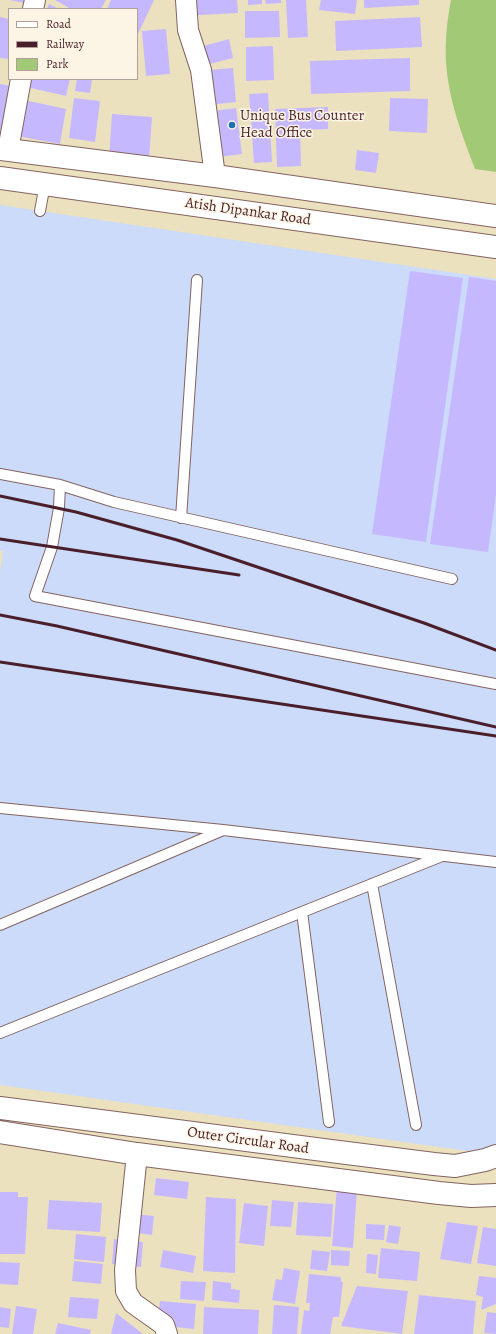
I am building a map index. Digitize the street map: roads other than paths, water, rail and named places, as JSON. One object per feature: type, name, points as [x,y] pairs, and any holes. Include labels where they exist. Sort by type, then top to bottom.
[{"type":"main road","name":"Atish Dipankar Road","points":[[4,149],[215,176],[496,216]]},
{"type":"main road","points":[[45,184],[50,155]]},
{"type":"main road","name":"Atish Dipankar Road","points":[[0,178],[496,247]]},
{"type":"main road","name":"Outer Circular Road","points":[[0,1108],[331,1152],[434,1164],[455,1166],[485,1160],[496,1156]]},
{"type":"main road","name":"Outer Circular Road","points":[[0,1132],[137,1154],[439,1193],[471,1196],[496,1195]]},
{"type":"street","points":[[186,0],[188,30],[201,70],[215,176]]},
{"type":"street","points":[[4,149],[21,80]]},
{"type":"street","points":[[137,1154],[125,1270],[126,1291],[133,1303],[164,1324],[167,1334]]},
{"type":"lane","points":[[40,211],[45,184]]},
{"type":"lane","points":[[181,518],[197,280]]},
{"type":"lane","points":[[0,474],[60,485],[114,502],[452,579]]},
{"type":"lane","points":[[60,485],[59,508],[52,547],[35,596],[496,684]]},
{"type":"lane","points":[[0,808],[223,830],[496,862]]},
{"type":"lane","points":[[0,925],[223,830]]},
{"type":"lane","points":[[0,1033],[443,856]]},
{"type":"lane","points":[[372,884],[416,1125]]},
{"type":"lane","points":[[302,912],[330,1122]]},
{"type":"railway","points":[[0,496],[76,512],[177,540],[424,623],[496,650]]},
{"type":"railway","points":[[0,539],[239,575]]},
{"type":"railway","points":[[0,615],[57,626],[496,727]]},
{"type":"railway","points":[[0,662],[496,736]]},
{"type":"place","name":"Unique Bus Counter Head Office","points":[[232,125]]}]
